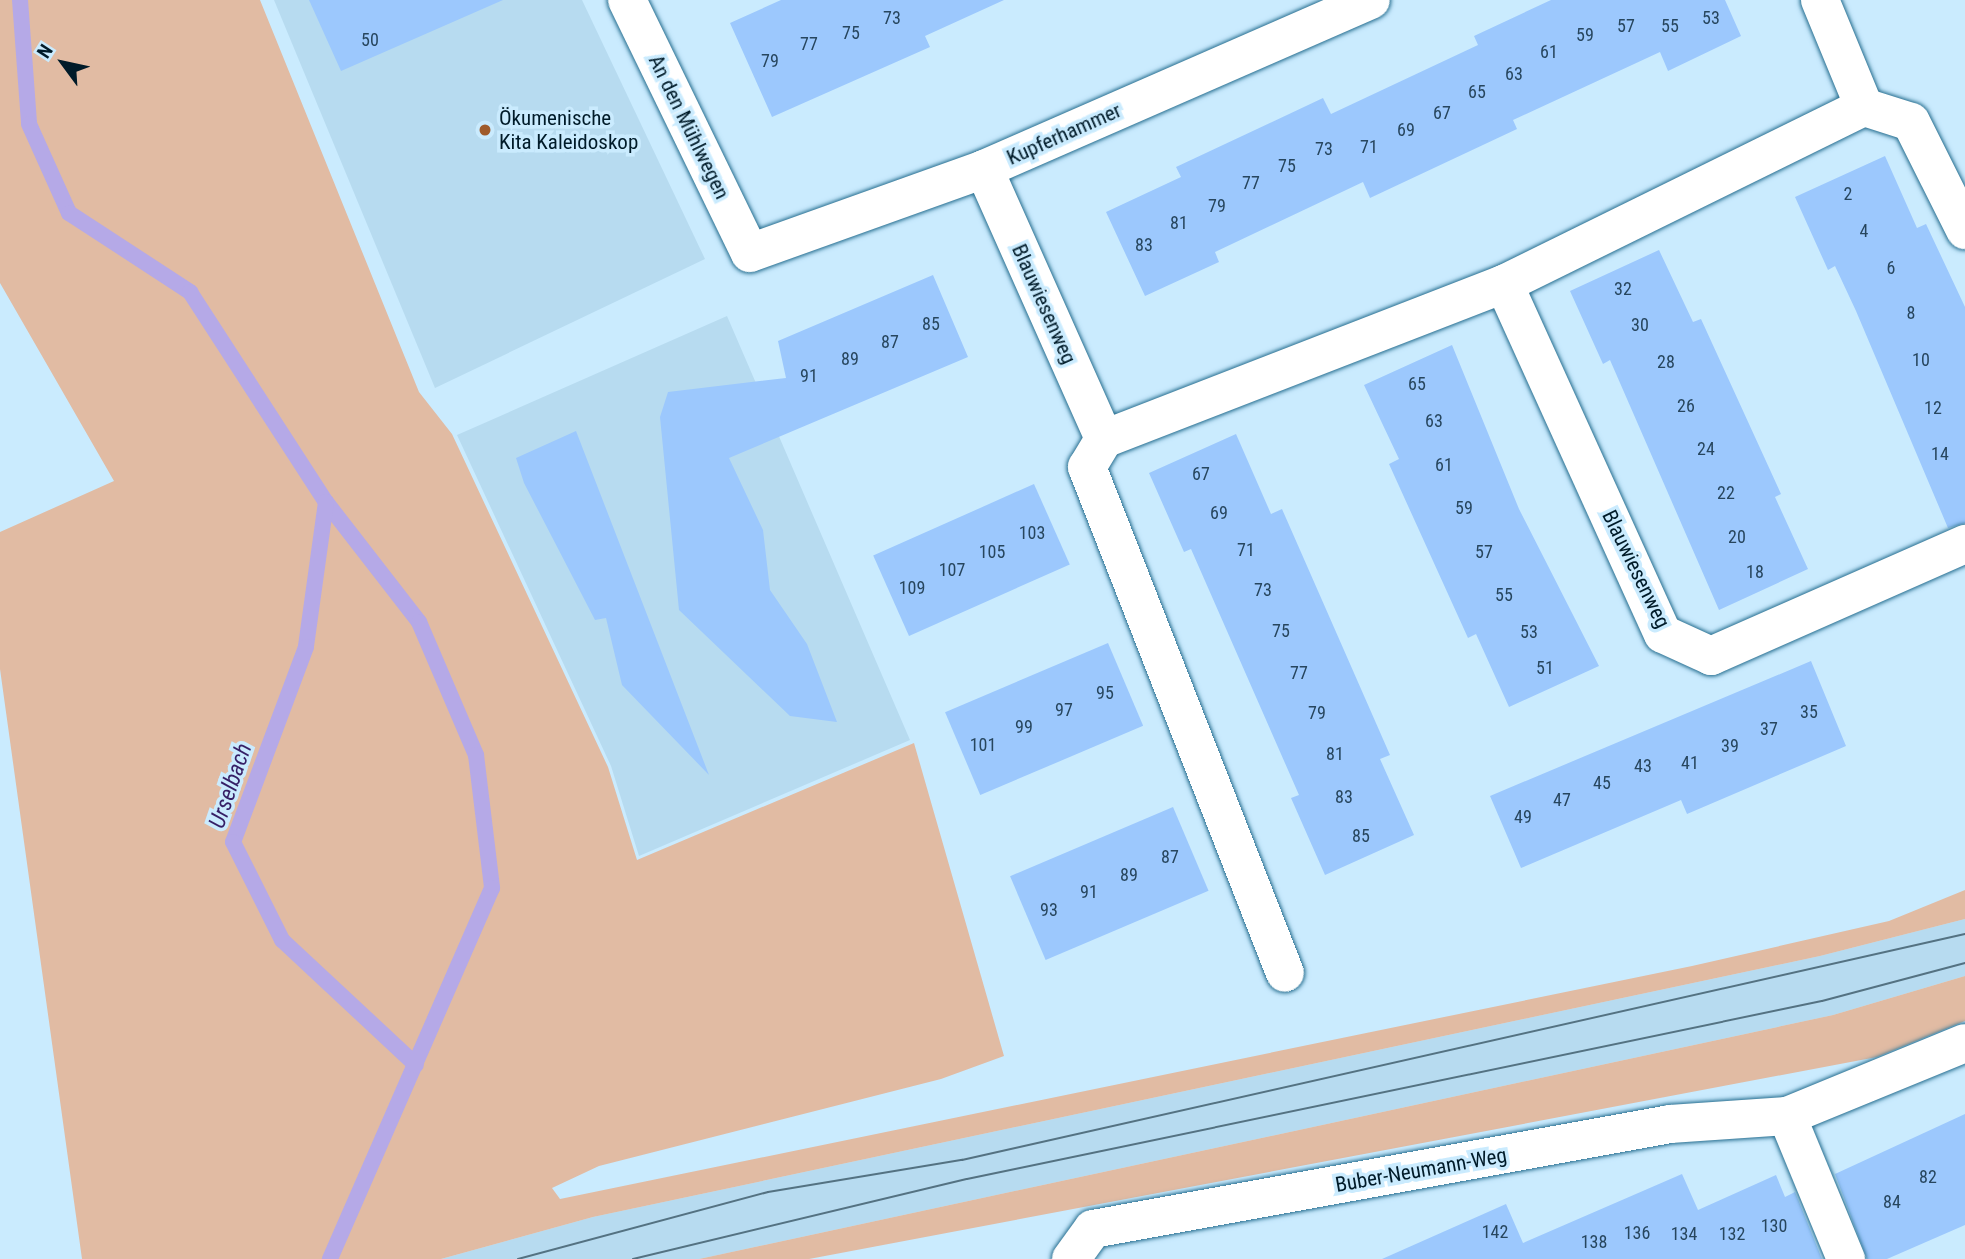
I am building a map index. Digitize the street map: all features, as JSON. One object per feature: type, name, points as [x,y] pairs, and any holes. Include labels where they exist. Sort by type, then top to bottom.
[{"type":"street","name":"An den Mühlwegen","points":[[628,0],[750,253]]},
{"type":"street","name":"Kupferhammer","points":[[750,253],[984,169],[1371,0]]},
{"type":"street","points":[[1820,0],[1864,107]]},
{"type":"street","points":[[1285,973],[1087,467],[1104,439],[1504,284],[1864,107],[1911,122],[1965,230]]},
{"type":"street","name":"Blauwiesenweg","points":[[984,169],[1104,439]]},
{"type":"street","name":"Blauwiesenweg","points":[[1504,284],[1663,634],[1711,656],[1965,544]]},
{"type":"street","name":"Buber-Neumann-Weg","points":[[1071,1259],[1093,1229],[1670,1125],[1787,1116],[1965,1043]]},
{"type":"street","points":[[1787,1116],[1846,1259]]},
{"type":"shaded area","points":[[0,0],[260,0],[419,392],[452,434],[608,767],[637,860],[914,743],[1004,1056],[941,1079],[599,1166],[552,1188],[560,1199],[1692,966],[1889,921],[1965,890],[1965,919],[1820,956],[593,1217],[441,1259],[337,1259],[335,1254],[326,1259],[82,1259],[0,669],[0,532],[114,481],[0,283]]},
{"type":"shaded area","name":"Ökumenische Kita Kaleidoskop","points":[[274,0],[582,0],[705,259],[435,388]]},
{"type":"shaded area","points":[[727,316],[910,740],[639,856],[611,766],[457,435]]},
{"type":"shaded area","points":[[1965,919],[1965,976],[1833,1015],[699,1259],[441,1259],[593,1217],[1820,956]]},
{"type":"shaded area","points":[[1965,976],[1965,1021],[1877,1057],[809,1259],[699,1259],[1833,1015]]},
{"type":"building","points":[[309,0],[503,0],[341,71]]},
{"type":"building","points":[[781,0],[1004,0],[925,36],[930,47],[772,117],[730,23]]},
{"type":"building","points":[[1551,0],[1725,0],[1741,36],[1668,71],[1660,52],[1513,120],[1517,129],[1370,198],[1363,182],[1215,252],[1219,262],[1145,296],[1106,212],[1181,177],[1176,167],[1323,98],[1331,114],[1478,45],[1474,36]]},
{"type":"building","points":[[1885,156],[1917,228],[1926,224],[1965,307],[1965,523],[1948,528],[1856,311],[1835,266],[1828,270],[1795,197]]},
{"type":"building","points":[[1659,250],[1693,322],[1701,319],[1781,494],[1775,497],[1808,569],[1719,610],[1610,360],[1603,364],[1570,291]]},
{"type":"building","points":[[933,275],[968,357],[729,458],[763,530],[770,590],[807,644],[837,722],[790,716],[679,610],[660,417],[668,392],[786,378],[778,341]]},
{"type":"building","points":[[1452,345],[1519,509],[1599,666],[1509,707],[1476,634],[1468,638],[1389,464],[1399,459],[1364,385]]},
{"type":"building","points":[[576,431],[709,775],[622,685],[606,618],[595,620],[524,483],[516,458]]},
{"type":"building","points":[[1236,434],[1271,514],[1282,509],[1390,755],[1380,759],[1414,835],[1325,875],[1291,798],[1299,795],[1191,549],[1184,552],[1149,473]]},
{"type":"building","points":[[1034,484],[1070,564],[909,636],[873,556]]},
{"type":"building","points":[[1108,643],[1143,726],[980,795],[945,712]]},
{"type":"building","points":[[1811,661],[1846,746],[1687,814],[1681,800],[1521,868],[1490,796]]},
{"type":"building","points":[[1173,807],[1209,891],[1046,960],[1010,876]]},
{"type":"building","points":[[1965,1114],[1965,1225],[1887,1259],[1867,1259],[1835,1174]]},
{"type":"building","points":[[1682,1174],[1698,1210],[1776,1175],[1785,1197],[1795,1192],[1822,1259],[1382,1259],[1506,1204],[1523,1243]]},
{"type":"waterway","name":"Urselbach","points":[[20,0],[29,124],[69,213],[190,292],[326,502],[419,622],[476,755],[492,888],[330,1259]]},
{"type":"waterway","name":"Urselbach","points":[[326,502],[306,647],[233,842],[282,940],[416,1065]]},
{"type":"tram line","points":[[518,1259],[768,1192],[962,1160],[1965,934]]},
{"type":"tram line","points":[[633,1259],[967,1179],[1822,1001],[1965,963]]},
{"type":"place","name":"Ökumenische Kita Kaleidoskop","points":[[485,130]]}]
